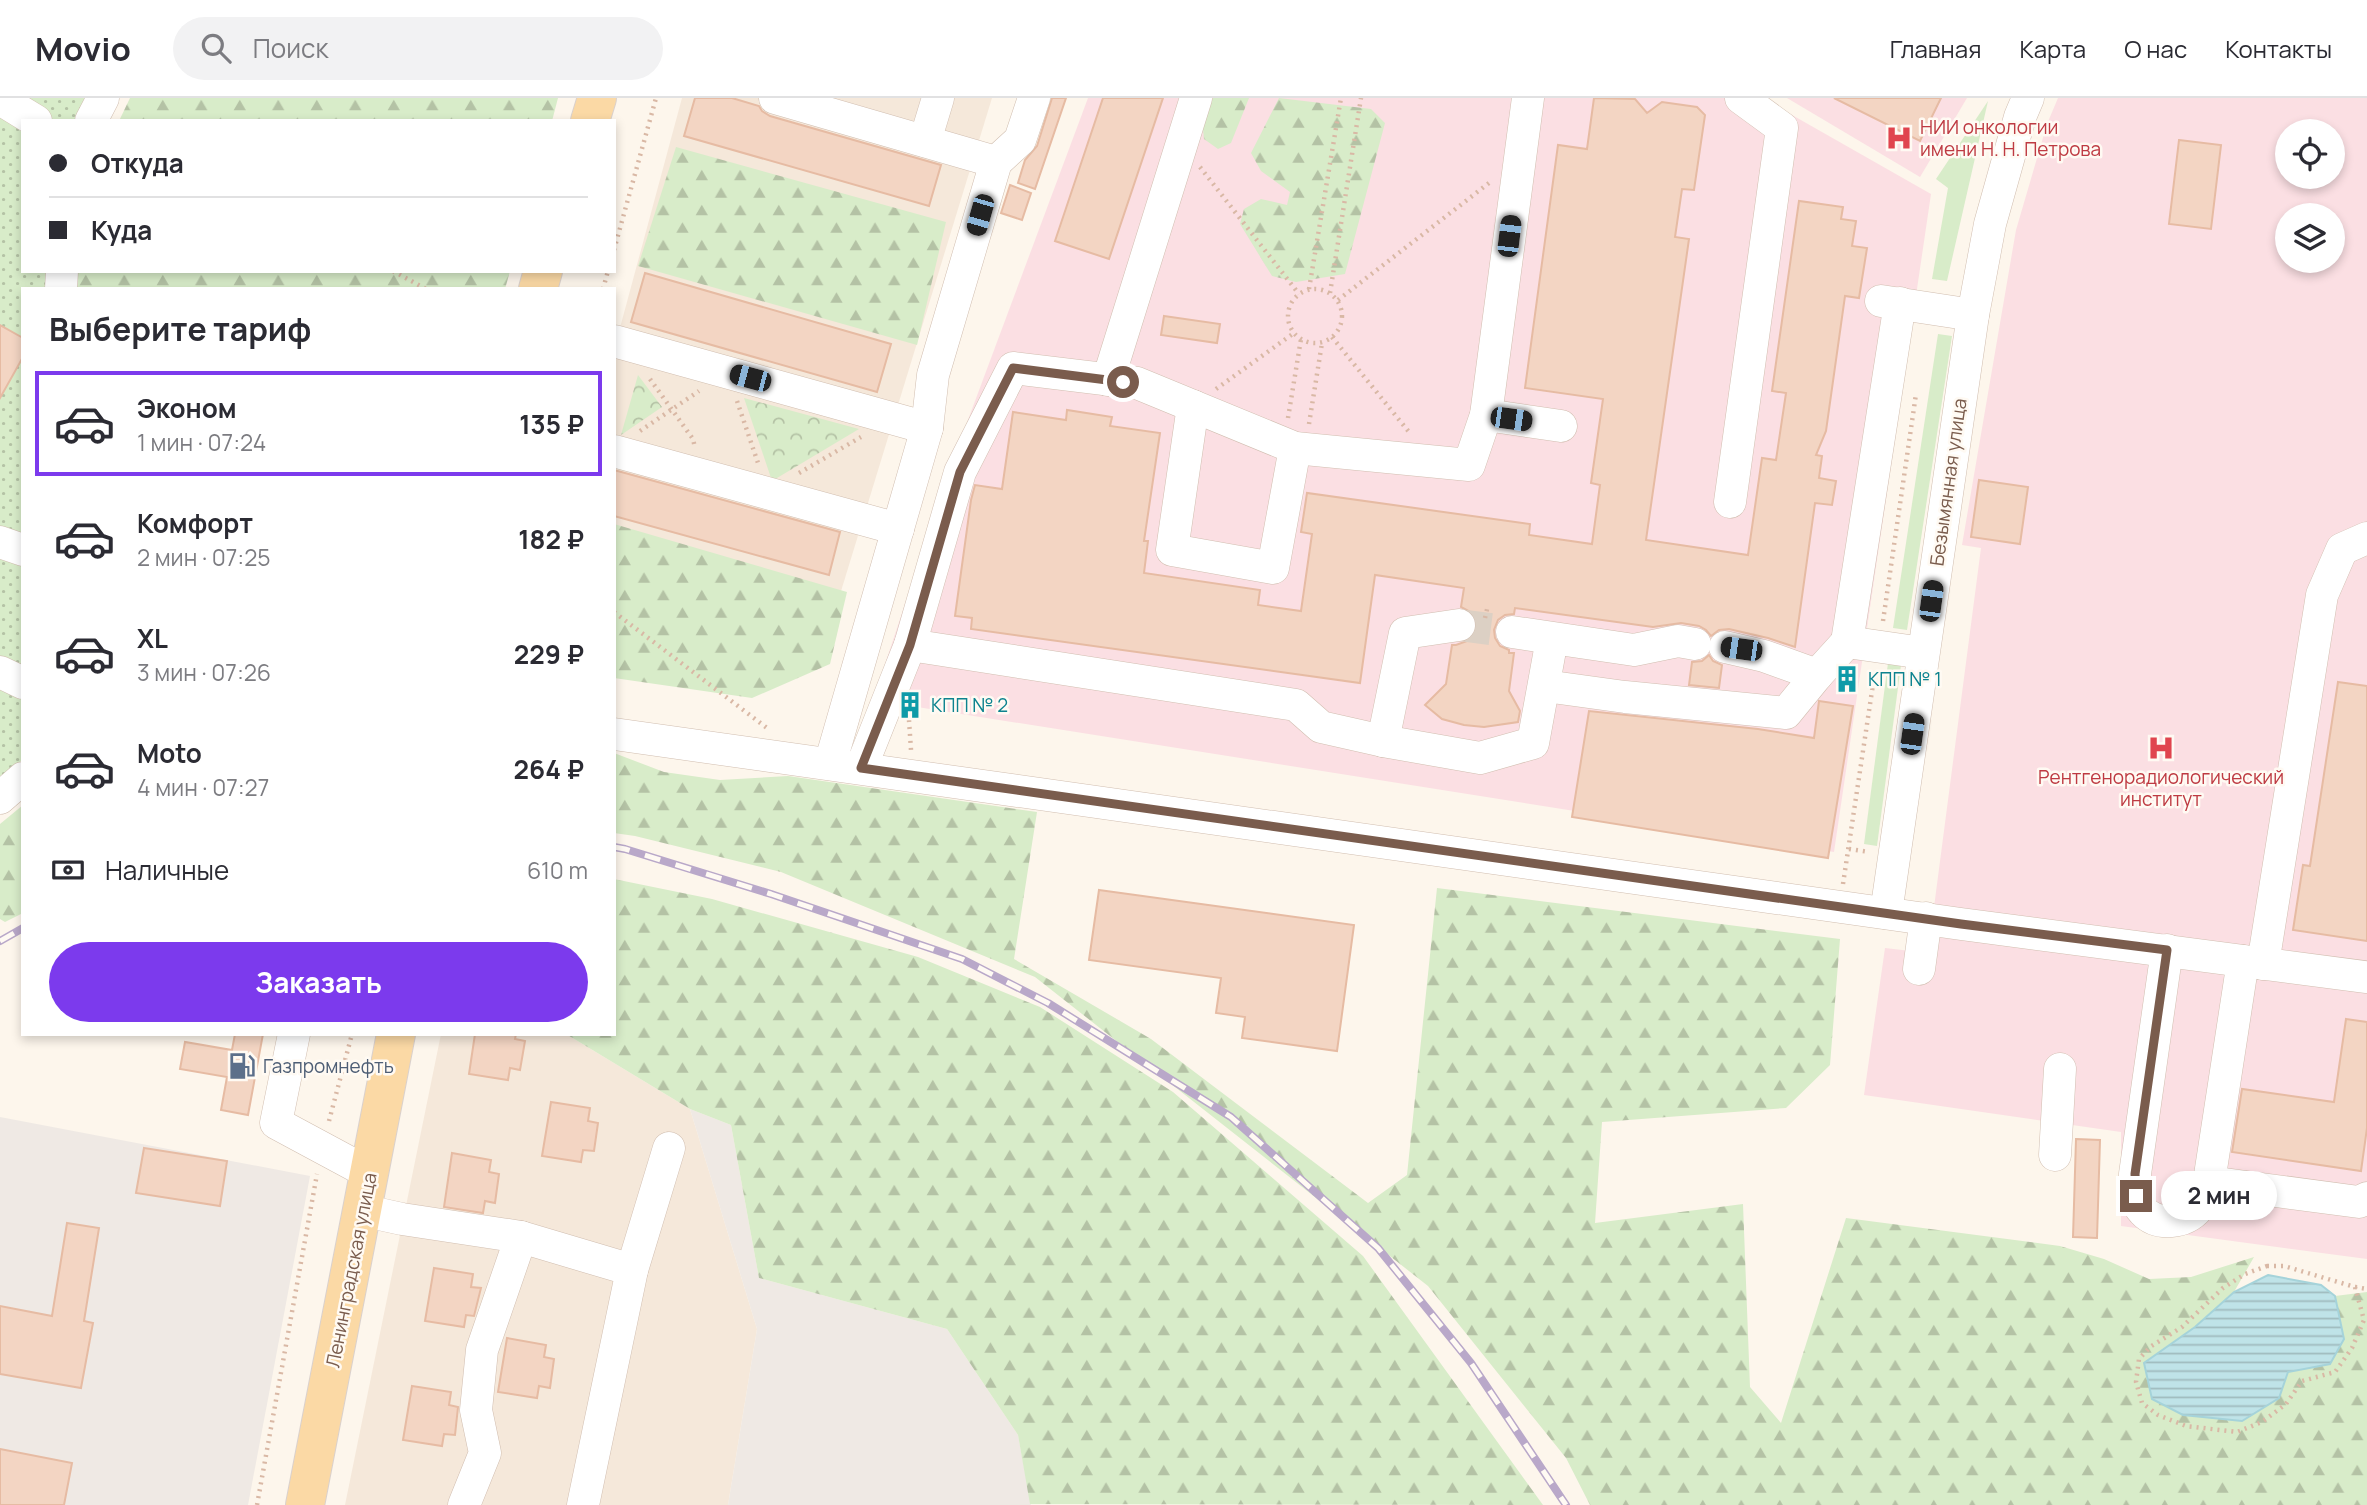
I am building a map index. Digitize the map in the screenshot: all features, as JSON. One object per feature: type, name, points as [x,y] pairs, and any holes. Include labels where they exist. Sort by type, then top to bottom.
[{"type":"main road","points":[[591,119],[597,98]]},
{"type":"main road","name":"Ленинградская улица","points":[[305,1505],[396,1036]]},
{"type":"street","points":[[92,119],[103,98]]},
{"type":"street","points":[[775,98],[996,162]]},
{"type":"street","points":[[925,141],[938,98]]},
{"type":"street","points":[[853,759],[898,529],[927,428],[933,375],[996,162],[1020,140],[1034,98]]},
{"type":"street","points":[[1108,380],[1196,98]]},
{"type":"street","points":[[853,759],[910,645],[960,472],[1013,368],[1137,383],[1294,447],[1469,465],[1486,415],[1528,98]]},
{"type":"street","points":[[1730,502],[1782,128],[1741,98]]},
{"type":"street","name":"Безымянная улица","points":[[1886,913],[1973,315],[1990,224],[2020,117],[2028,98]]},
{"type":"street","points":[[0,99],[33,119]]},
{"type":"street","points":[[1545,686],[1786,713],[1816,674],[1847,642],[1890,302],[1973,315]]},
{"type":"street","points":[[620,343],[927,428]]},
{"type":"street","points":[[1193,406],[1172,551],[1273,568],[1294,447]]},
{"type":"street","points":[[1486,415],[1560,426]]},
{"type":"street","points":[[626,442],[691,471],[898,529]]},
{"type":"street","points":[[2167,950],[2135,1174],[2136,1196],[2142,1211],[2159,1221],[2184,1220],[2200,1207],[2209,1182],[2322,595],[2342,549],[2367,538]]},
{"type":"street","points":[[0,542],[21,549]]},
{"type":"street","points":[[1383,741],[1405,633],[1459,625]]},
{"type":"street","points":[[1511,632],[1634,650],[1678,641],[1710,645],[1764,656],[1816,674]]},
{"type":"street","points":[[910,645],[1296,705],[1321,727],[1480,758],[1533,744],[1552,639]]},
{"type":"street","points":[[1847,642],[1923,653]]},
{"type":"street","points":[[0,672],[21,683]]},
{"type":"street","points":[[616,734],[853,759],[1886,913],[2365,978]]},
{"type":"street","points":[[0,798],[21,780]]},
{"type":"street","points":[[1919,969],[1926,918]]},
{"type":"street","points":[[294,1036],[276,1123],[369,1174]]},
{"type":"street","points":[[2055,1155],[2060,1069]]},
{"type":"street","points":[[583,1505],[632,1270],[669,1148]]},
{"type":"street","points":[[2209,1182],[2359,1202],[2367,1198]]},
{"type":"street","points":[[361,1210],[521,1237],[632,1270]]},
{"type":"street","points":[[464,1505],[485,1453],[476,1410],[482,1350],[521,1237]]},
{"type":"path","points":[[616,243],[656,98]]},
{"type":"path","points":[[1309,289],[1341,98]]},
{"type":"path","points":[[1330,293],[1361,98]]},
{"type":"path","points":[[1182,145],[1299,294]]},
{"type":"path","points":[[1338,300],[1519,159]]},
{"type":"path","points":[[397,273],[422,287]]},
{"type":"path","points":[[1309,289],[1330,293],[1338,300],[1342,310],[1338,330],[1322,343],[1301,339],[1294,333],[1289,322],[1288,312],[1292,301],[1309,289]]},
{"type":"path","points":[[1193,406],[1294,333]]},
{"type":"path","points":[[1332,337],[1433,461]]},
{"type":"path","points":[[1294,447],[1301,339]]},
{"type":"path","points":[[620,343],[693,439],[696,452],[691,471]]},
{"type":"path","points":[[1294,447],[1322,343]]},
{"type":"path","points":[[626,442],[727,372],[768,492],[892,418]]},
{"type":"path","points":[[1829,883],[1843,886],[1916,394]]},
{"type":"path","points":[[616,614],[770,731],[757,729]]},
{"type":"path","points":[[853,759],[911,751],[909,715]]},
{"type":"path","points":[[257,1505],[322,1148],[351,1036]]},
{"type":"path","points":[[2356,1287],[2365,1320],[2352,1348],[2335,1373],[2302,1381],[2286,1404],[2262,1422],[2237,1433],[2186,1426],[2158,1415],[2142,1404],[2136,1382],[2139,1359],[2150,1347],[2182,1327],[2223,1288],[2245,1274],[2267,1266],[2284,1266],[2367,1289]]},
{"type":"shaded area","points":[[682,98],[992,98],[838,601],[616,539],[616,343]]},
{"type":"shaded area","points":[[1088,98],[1762,98],[1931,194],[1834,852],[873,700],[953,460]]},
{"type":"shaded area","name":"НИИ онкологии имени Н. Н. Петрова","points":[[1787,98],[1967,98],[1920,177]]},
{"type":"shaded area","name":"Рентгенорадиологический институт","points":[[2058,98],[2367,98],[2367,1259],[2121,1226],[2121,1132],[1864,1095],[1885,948],[1928,953],[1981,548],[1962,545],[2016,230],[2047,124]]},
{"type":"shaded area","points":[[441,1036],[569,1036],[690,1109],[757,1329],[728,1505],[345,1505]]},
{"type":"shaded area","points":[[690,1109],[731,1125],[759,1278],[947,1329],[1018,1435],[1031,1505],[728,1505],[757,1329]]},
{"type":"shaded area","points":[[0,1117],[310,1176],[248,1505],[0,1505]]},
{"type":"green space","points":[[15,98],[117,98],[107,119],[50,119]]},
{"type":"green space","points":[[130,98],[558,98],[553,119],[120,119]]},
{"type":"green space","points":[[1213,98],[1249,98],[1231,143],[1218,149],[1204,139],[1202,120]]},
{"type":"green space","points":[[1279,98],[1371,109],[1385,123],[1345,274],[1296,282],[1272,276],[1240,224],[1244,209],[1261,199],[1287,205],[1290,192],[1261,171],[1251,153]]},
{"type":"green space","points":[[1988,101],[1947,281],[1932,279],[1948,188],[1936,179]]},
{"type":"green space","points":[[0,106],[21,120],[21,273],[72,273],[71,287],[21,287],[21,761],[0,780]]},
{"type":"green space","points":[[676,147],[946,222],[917,345],[638,266]]},
{"type":"green space","points":[[75,273],[509,273],[506,287],[71,287]]},
{"type":"green space","points":[[1938,334],[1952,336],[1907,630],[1893,628]]},
{"type":"green space","points":[[638,375],[662,407],[621,435]]},
{"type":"green space","points":[[744,398],[859,429],[772,481]]},
{"type":"green space","points":[[616,525],[847,592],[830,664],[752,698],[616,678]]},
{"type":"green space","points":[[1888,663],[1901,665],[1877,846],[1864,844]]},
{"type":"green space","points":[[616,754],[664,772],[720,780],[788,776],[1037,812],[1014,959],[1151,1039],[1368,1203],[1407,1175],[1437,888],[1840,939],[1830,1065],[1786,1108],[1602,1122],[1595,1223],[1743,1204],[1750,1387],[1781,1423],[1846,1218],[2060,1246],[2104,1259],[2149,1279],[2191,1277],[2254,1257],[2234,1292],[2195,1327],[2279,1398],[2288,1372],[2344,1339],[2335,1296],[2367,1292],[2367,1505],[1590,1505],[1566,1458],[1428,1286],[1035,977],[781,872],[616,833]]},
{"type":"green space","points":[[21,807],[21,914],[5,922],[0,919],[0,824]]},
{"type":"green space","points":[[616,879],[712,899],[918,957],[1040,1007],[1173,1092],[1363,1256],[1543,1505],[1030,1504],[1018,1435],[947,1329],[759,1278],[731,1125],[690,1109],[569,1036],[616,1036]]},
{"type":"water","points":[[2268,1275],[2321,1285],[2335,1296],[2344,1339],[2330,1364],[2288,1372],[2279,1398],[2242,1421],[2183,1415],[2152,1399],[2144,1363],[2195,1327],[2234,1292]]},
{"type":"building","points":[[695,98],[732,98],[759,106],[770,116],[941,165],[929,206],[684,136]]},
{"type":"building","points":[[1052,98],[1066,98],[1035,189],[1018,183],[1025,160],[1037,146]]},
{"type":"building","points":[[1103,98],[1163,98],[1109,259],[1055,241]]},
{"type":"building","points":[[1594,98],[1635,99],[1647,113],[1662,102],[1697,107],[1705,115],[1694,190],[1682,189],[1675,237],[1689,239],[1646,540],[1748,555],[1762,458],[1776,460],[1786,393],[1772,391],[1799,201],[1843,207],[1841,219],[1856,221],[1852,246],[1867,248],[1859,298],[1845,296],[1826,431],[1816,455],[1822,456],[1819,478],[1836,481],[1832,505],[1815,503],[1795,647],[1729,629],[1719,630],[1711,636],[1699,626],[1681,623],[1653,627],[1515,608],[1514,614],[1505,615],[1498,620],[1494,630],[1500,646],[1509,650],[1509,653],[1514,653],[1509,691],[1520,711],[1518,722],[1484,727],[1442,719],[1425,705],[1446,684],[1452,645],[1470,640],[1476,631],[1474,614],[1461,607],[1464,588],[1375,575],[1360,683],[971,629],[972,618],[955,616],[975,485],[1002,489],[1013,412],[1066,420],[1067,410],[1112,417],[1110,426],[1160,433],[1144,541],[1148,541],[1144,573],[1260,590],[1258,605],[1301,611],[1312,534],[1301,532],[1307,493],[1530,524],[1529,535],[1592,544],[1600,485],[1591,483],[1603,399],[1525,388],[1558,145],[1587,149]]},
{"type":"building","points":[[1834,98],[1941,98],[1920,141]]},
{"type":"building","points":[[2179,140],[2221,145],[2211,229],[2169,224]]},
{"type":"building","points":[[1010,185],[1031,193],[1022,220],[1001,213]]},
{"type":"building","points":[[645,273],[891,344],[877,392],[631,322]]},
{"type":"building","points":[[1164,316],[1220,324],[1217,343],[1161,335]]},
{"type":"building","points":[[0,325],[21,337],[21,361],[0,398]]},
{"type":"building","points":[[616,471],[840,532],[829,575],[616,517]]},
{"type":"building","points":[[1979,480],[2028,487],[2020,544],[1971,537]]},
{"type":"building","points":[[1709,655],[1713,661],[1722,665],[1719,688],[1689,685],[1692,662],[1702,661]]},
{"type":"building","points":[[2338,682],[2367,686],[2367,941],[2293,930],[2303,865],[2310,866]]},
{"type":"building","points":[[1819,701],[1853,706],[1828,858],[1572,817],[1589,711],[1758,729],[1814,738]]},
{"type":"building","points":[[1099,890],[1354,925],[1337,1051],[1242,1038],[1245,1017],[1216,1013],[1221,978],[1089,960]]},
{"type":"building","points":[[2346,1019],[2367,1022],[2367,1128],[2361,1171],[2232,1152],[2242,1089],[2334,1102]]},
{"type":"building","points":[[235,1036],[263,1036],[248,1115],[221,1110],[227,1077],[180,1069],[185,1042],[232,1050]]},
{"type":"building","points":[[475,1036],[516,1036],[515,1039],[525,1041],[520,1070],[510,1068],[508,1080],[469,1074]]},
{"type":"building","points":[[551,1102],[590,1108],[588,1121],[598,1123],[594,1151],[583,1150],[581,1162],[542,1156]]},
{"type":"building","points":[[2076,1139],[2100,1140],[2097,1238],[2073,1237]]},
{"type":"building","points":[[144,1148],[227,1161],[220,1206],[136,1193]]},
{"type":"building","points":[[452,1153],[491,1160],[489,1172],[499,1174],[495,1203],[485,1201],[483,1213],[444,1207]]},
{"type":"building","points":[[67,1223],[99,1228],[84,1321],[93,1323],[81,1388],[0,1374],[0,1306],[52,1316]]},
{"type":"building","points":[[434,1268],[473,1274],[471,1287],[481,1288],[474,1316],[466,1315],[464,1327],[425,1321]]},
{"type":"building","points":[[507,1338],[546,1345],[544,1357],[554,1359],[550,1388],[539,1386],[537,1398],[498,1392]]},
{"type":"building","points":[[412,1386],[451,1392],[449,1405],[458,1407],[455,1435],[444,1434],[442,1446],[403,1440]]},
{"type":"building","points":[[0,1449],[72,1463],[64,1505],[0,1505]]},
{"type":"tunnel","points":[[1459,625],[1512,632]]},
{"type":"railway","points":[[616,847],[771,894],[962,959],[1048,1003],[1231,1117],[1378,1248],[1471,1363],[1566,1505]]},
{"type":"railway","points":[[0,941],[21,929]]},
{"type":"place","name":"НИИ онкологии имени Н. Н. Петрова","points":[[1899,138]]},
{"type":"place","name":"КПП № 1","points":[[1847,679]]},
{"type":"place","name":"КПП № 2","points":[[910,705]]},
{"type":"place","name":"Рентгенорадиологический институт","points":[[2161,748]]},
{"type":"place","name":"Газпромнефть","points":[[242,1066]]},
{"type":"route","points":[[1123,382],[1013,368],[960,472],[910,645],[861,768],[1961,924],[2167,950],[2135,1174],[2136,1196]]}]
